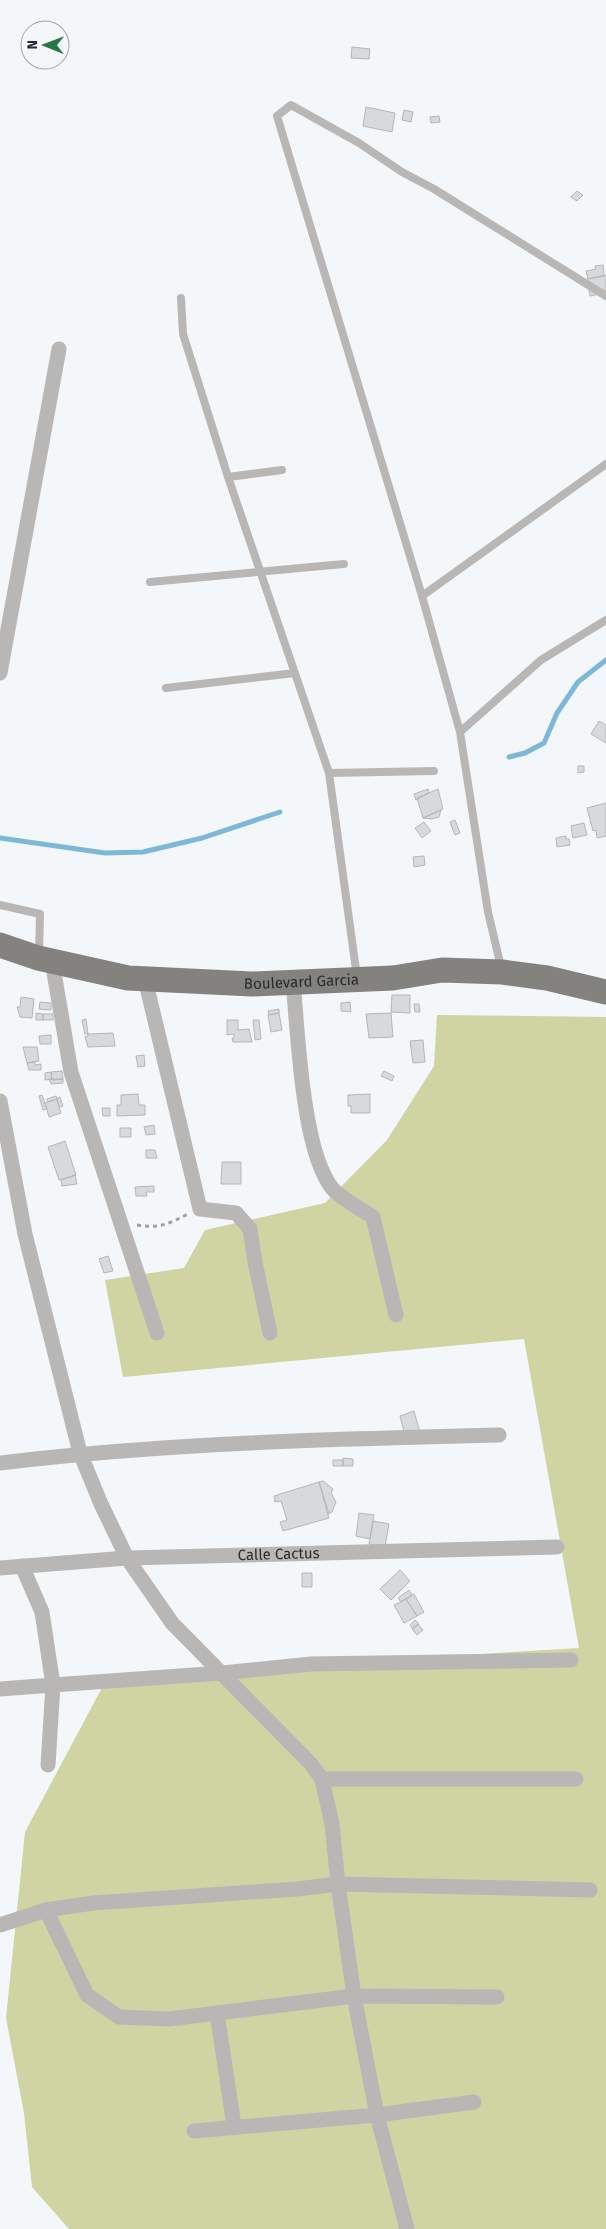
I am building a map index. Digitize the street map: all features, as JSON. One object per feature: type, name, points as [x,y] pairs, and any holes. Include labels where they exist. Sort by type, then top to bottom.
[{"type":"main road","name":"Boulevard Garcia","points":[[0,945],[45,959],[128,978],[252,984],[393,978],[442,970],[502,972],[547,978],[606,992]]},
{"type":"street","points":[[0,673],[60,349]]},
{"type":"street","points":[[45,959],[72,1072],[157,1333]]},
{"type":"street","points":[[145,979],[200,1209],[236,1213],[250,1228],[270,1333]]},
{"type":"street","points":[[293,982],[304,1092],[317,1160],[333,1189],[373,1217],[396,1315]]},
{"type":"street","points":[[0,1101],[25,1234],[80,1454],[101,1504],[127,1558],[172,1623],[310,1764],[322,1779],[332,1824],[338,1884],[354,1996],[377,2115],[407,2229]]},
{"type":"street","points":[[0,1463],[80,1454],[265,1441],[499,1435]]},
{"type":"street","name":"Calle Cactus","points":[[0,1568],[127,1558],[557,1547]]},
{"type":"street","points":[[22,1566],[42,1612],[53,1685],[48,1765]]},
{"type":"street","points":[[0,1689],[222,1673],[311,1664],[571,1660]]},
{"type":"street","points":[[322,1779],[576,1779]]},
{"type":"street","points":[[0,1925],[46,1910],[93,1903],[297,1889],[338,1884],[590,1890]]},
{"type":"street","points":[[46,1910],[86,1995],[119,2017],[169,2019],[354,1996],[497,1997]]},
{"type":"street","points":[[217,2013],[234,2126]]},
{"type":"street","points":[[194,2130],[377,2115],[474,2102]]},
{"type":"lane","points":[[502,972],[488,912],[460,732],[422,596],[277,116],[291,104],[359,143],[394,168],[434,189],[606,296]]},
{"type":"lane","points":[[181,298],[182,334],[228,477],[329,773],[358,979]]},
{"type":"lane","points":[[422,596],[606,464]]},
{"type":"lane","points":[[228,477],[282,470]]},
{"type":"lane","points":[[150,582],[344,564]]},
{"type":"lane","points":[[460,732],[541,660],[606,620]]},
{"type":"lane","points":[[166,688],[295,674]]},
{"type":"lane","points":[[329,773],[434,772]]},
{"type":"lane","points":[[0,906],[40,914],[45,959]]},
{"type":"path","points":[[119,1219],[135,1225],[152,1228],[163,1226],[200,1209]]},
{"type":"green space","points":[[437,1015],[606,1017],[606,2229],[69,2229],[32,2187],[24,2113],[6,2018],[25,1832],[104,1684],[163,1673],[579,1648],[524,1339],[123,1377],[105,1280],[184,1268],[205,1230],[325,1203],[387,1140],[434,1066]]},
{"type":"building","points":[[352,47],[370,49],[369,59],[351,58]]},
{"type":"building","points":[[366,107],[395,113],[392,132],[363,126]]},
{"type":"building","points":[[404,110],[413,112],[411,122],[402,120]]},
{"type":"building","points":[[439,116],[440,122],[431,123],[430,117]]},
{"type":"building","points":[[577,191],[583,195],[577,201],[571,197]]},
{"type":"building","points":[[603,265],[604,276],[588,279],[586,271],[596,269],[595,266]]},
{"type":"building","points":[[606,275],[606,293],[590,296],[587,279]]},
{"type":"building","points":[[599,721],[606,725],[606,743],[591,734]]},
{"type":"building","points":[[578,766],[584,766],[584,772],[578,773]]},
{"type":"building","points":[[428,789],[429,793],[416,800],[414,794]]},
{"type":"building","points":[[438,789],[443,809],[423,818],[417,798]]},
{"type":"building","points":[[606,803],[606,836],[597,838],[596,830],[593,831],[587,808]]},
{"type":"building","points":[[441,810],[439,817],[432,819],[423,818]]},
{"type":"building","points":[[455,820],[460,833],[455,835],[450,822]]},
{"type":"building","points":[[424,822],[431,831],[422,838],[415,828]]},
{"type":"building","points":[[584,823],[587,835],[573,838],[571,826]]},
{"type":"building","points":[[566,836],[566,839],[569,839],[570,845],[557,847],[556,838]]},
{"type":"building","points":[[424,856],[425,865],[414,867],[413,857]]},
{"type":"building","points":[[392,995],[410,995],[410,1013],[391,1012]]},
{"type":"building","points":[[21,997],[34,999],[32,1018],[20,1017],[17,1007],[20,1007]]},
{"type":"building","points":[[40,1002],[51,1003],[51,1010],[39,1009]]},
{"type":"building","points":[[350,1002],[351,1012],[341,1011],[341,1003]]},
{"type":"building","points":[[414,1004],[419,1004],[420,1012],[415,1012]]},
{"type":"building","points":[[279,1009],[279,1013],[269,1015],[268,1011]]},
{"type":"building","points":[[36,1013],[43,1014],[43,1020],[36,1020]]},
{"type":"building","points":[[279,1013],[282,1030],[271,1032],[268,1015]]},
{"type":"building","points":[[391,1013],[393,1037],[369,1038],[366,1014]]},
{"type":"building","points":[[43,1014],[53,1014],[53,1020],[43,1020]]},
{"type":"building","points":[[86,1019],[88,1034],[85,1034],[82,1020]]},
{"type":"building","points":[[227,1020],[238,1020],[238,1030],[249,1029],[252,1042],[233,1042],[234,1034],[227,1035]]},
{"type":"building","points":[[253,1020],[259,1020],[261,1039],[255,1040]]},
{"type":"building","points":[[113,1033],[115,1046],[88,1047],[85,1037],[88,1034]]},
{"type":"building","points":[[51,1035],[51,1044],[40,1044],[39,1036]]},
{"type":"building","points":[[423,1040],[425,1062],[413,1063],[410,1041]]},
{"type":"building","points":[[23,1047],[37,1047],[39,1061],[27,1063]]},
{"type":"building","points":[[144,1055],[145,1066],[138,1067],[136,1056]]},
{"type":"building","points":[[35,1062],[35,1065],[41,1064],[41,1070],[29,1070],[27,1063]]},
{"type":"building","points":[[62,1071],[63,1079],[52,1080],[51,1072]]},
{"type":"building","points":[[384,1071],[394,1076],[392,1081],[381,1076]]},
{"type":"building","points":[[51,1072],[52,1079],[45,1080],[45,1073]]},
{"type":"building","points":[[49,1079],[63,1079],[63,1083],[51,1084]]},
{"type":"building","points":[[138,1094],[139,1105],[145,1105],[145,1115],[117,1116],[117,1105],[121,1105],[121,1095]]},
{"type":"building","points":[[370,1094],[370,1113],[351,1113],[351,1106],[348,1106],[348,1095]]},
{"type":"building","points":[[42,1095],[47,1109],[43,1110],[39,1096]]},
{"type":"building","points":[[56,1096],[57,1099],[48,1102],[47,1099]]},
{"type":"building","points":[[60,1097],[63,1106],[59,1107],[57,1099]]},
{"type":"building","points":[[57,1099],[61,1113],[49,1117],[45,1103]]},
{"type":"building","points":[[102,1108],[110,1108],[110,1116],[103,1116]]},
{"type":"building","points":[[154,1125],[155,1134],[146,1135],[144,1127]]},
{"type":"building","points":[[120,1128],[131,1128],[131,1137],[120,1137]]},
{"type":"building","points":[[65,1141],[76,1175],[59,1180],[48,1147]]},
{"type":"building","points":[[146,1150],[155,1150],[157,1158],[146,1158]]},
{"type":"building","points":[[222,1162],[241,1162],[241,1184],[221,1184]]},
{"type":"building","points":[[75,1175],[77,1184],[62,1186],[61,1180]]},
{"type":"building","points":[[154,1186],[154,1192],[146,1192],[147,1196],[136,1196],[135,1187]]},
{"type":"building","points":[[108,1256],[113,1271],[104,1273],[99,1259]]},
{"type":"building","points":[[414,1411],[422,1440],[407,1444],[400,1416]]},
{"type":"building","points":[[343,1458],[353,1459],[353,1466],[343,1466]]},
{"type":"building","points":[[333,1460],[343,1460],[343,1466],[333,1466]]},
{"type":"building","points":[[323,1481],[333,1489],[331,1493],[336,1502],[332,1512],[329,1514],[319,1482]]},
{"type":"building","points":[[319,1482],[329,1518],[283,1531],[280,1522],[287,1520],[281,1501],[275,1502],[274,1496]]},
{"type":"building","points":[[359,1513],[374,1515],[370,1539],[356,1536]]},
{"type":"building","points":[[373,1521],[389,1524],[385,1547],[369,1544]]},
{"type":"building","points":[[400,1570],[410,1581],[391,1600],[380,1589]]},
{"type":"building","points":[[302,1573],[312,1573],[312,1587],[302,1587]]},
{"type":"building","points":[[409,1590],[412,1595],[401,1602],[398,1598]]},
{"type":"building","points":[[414,1594],[424,1612],[417,1616],[406,1599]]},
{"type":"building","points":[[406,1599],[417,1616],[404,1623],[394,1605]]},
{"type":"building","points":[[415,1620],[419,1624],[413,1629],[410,1625]]},
{"type":"building","points":[[418,1624],[423,1630],[417,1635],[412,1629]]},
{"type":"waterway","points":[[509,757],[525,753],[544,743],[557,713],[578,682],[606,660]]},
{"type":"waterway","points":[[0,838],[105,853],[143,852],[202,838],[280,812]]}]
